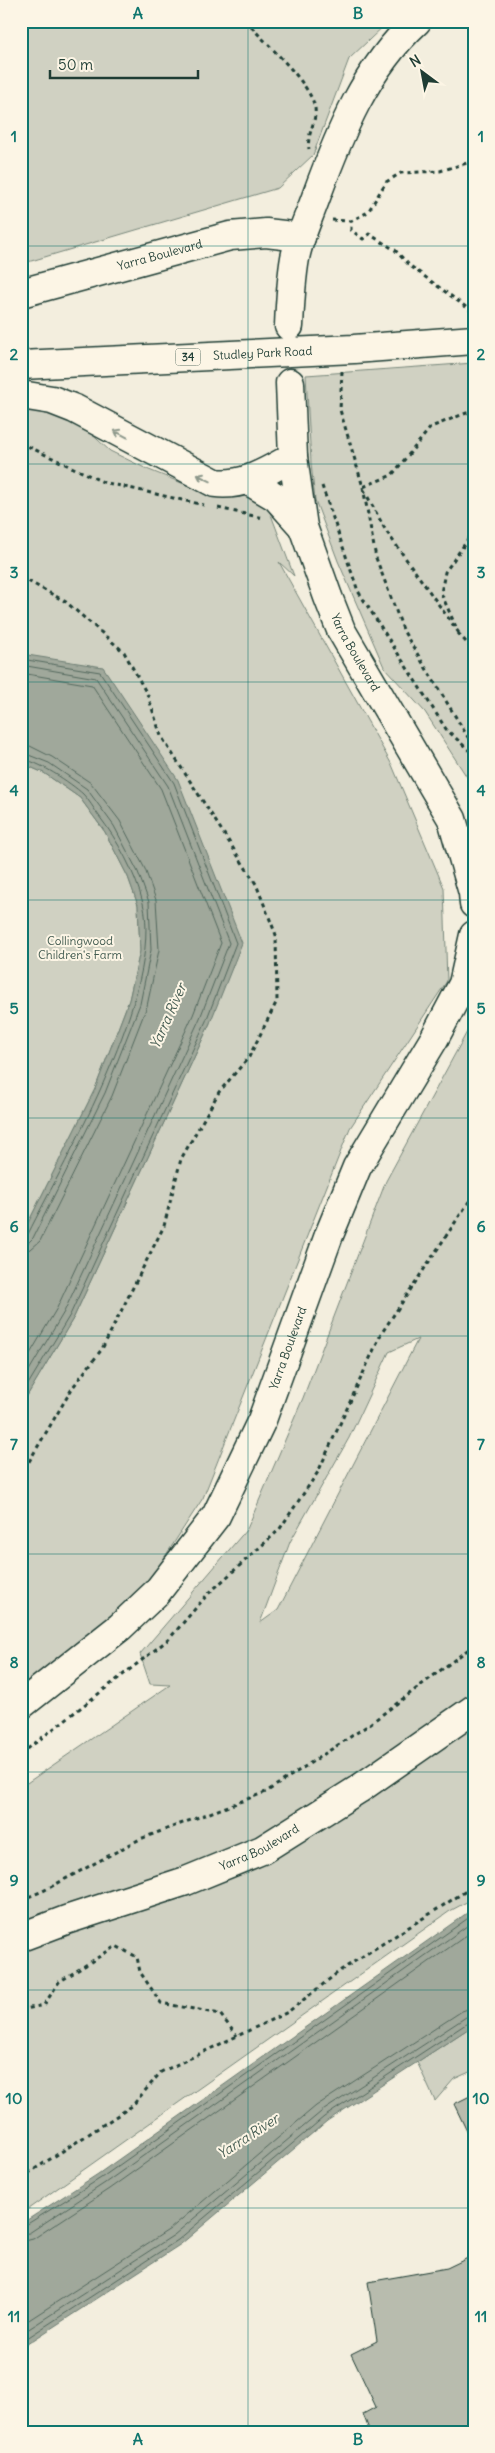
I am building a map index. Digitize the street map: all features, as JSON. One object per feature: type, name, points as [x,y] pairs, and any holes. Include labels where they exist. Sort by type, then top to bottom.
[{"type":"street","points":[[289,326],[290,288],[295,256],[323,178],[361,92],[391,48],[417,21]]},
{"type":"street","name":"Yarra Boulevard","points":[[21,293],[230,236],[258,233],[301,237]]},
{"type":"street","name":"Studley Park Road","points":[[21,365],[354,349],[474,340]]},
{"type":"street","name":"Yarra Boulevard","points":[[290,383],[293,457],[303,527],[342,630],[452,819],[469,876],[474,904]]},
{"type":"street","points":[[21,395],[52,400],[75,409],[215,483],[224,484],[247,480],[293,457]]},
{"type":"street","points":[[247,480],[276,497],[303,527]]},
{"type":"street","name":"Yarra Boulevard","points":[[21,1705],[120,1627],[157,1592],[216,1516],[262,1420],[329,1235],[357,1167],[434,1039],[463,984],[474,935]]},
{"type":"street","name":"Yarra Boulevard","points":[[21,1938],[66,1920],[186,1881],[262,1850],[359,1789],[474,1709]]},
{"type":"path","points":[[246,21],[295,74],[310,96],[315,109],[308,142],[310,152]]},
{"type":"path","points":[[474,161],[440,171],[401,173],[386,182],[368,212],[351,221],[350,230],[363,239],[369,234],[395,250],[410,265],[474,313]]},
{"type":"path","points":[[354,349],[358,366],[342,368],[340,410],[363,487],[376,558],[404,632],[474,747]]},
{"type":"path","points":[[363,487],[392,475],[431,427],[474,410]]},
{"type":"path","points":[[21,443],[103,482],[206,506]]},
{"type":"path","points":[[321,485],[358,591],[446,728],[474,755]]},
{"type":"path","points":[[363,487],[386,531],[459,634],[474,652]]},
{"type":"path","points":[[216,508],[303,527]]},
{"type":"path","points":[[459,634],[441,593],[445,572],[474,531]]},
{"type":"path","points":[[21,577],[66,602],[124,652],[148,696],[161,736],[256,884],[276,935],[277,1000],[249,1057],[219,1092],[181,1159],[164,1226],[102,1349],[73,1387],[21,1475]]},
{"type":"path","points":[[21,1754],[169,1639],[208,1594],[279,1530],[318,1472],[381,1334],[474,1194]]},
{"type":"path","points":[[21,1900],[43,1891],[140,1839],[266,1792],[367,1726],[474,1645]]},
{"type":"path","points":[[21,2178],[132,2106],[161,2072],[288,2012],[341,1970],[474,1886]]},
{"type":"path","points":[[21,2010],[44,2005],[59,1982],[116,1946],[137,1957],[140,1972],[161,2003],[220,2014],[237,2036]]},
{"type":"green space","points":[[21,21],[389,21],[349,59],[313,155],[278,188],[21,264]]},
{"type":"green space","points":[[474,363],[474,788],[425,712],[384,667],[338,561],[315,500],[306,375]]},
{"type":"green space","points":[[21,408],[45,410],[85,428],[110,451],[149,470],[202,491],[246,493],[267,504],[294,576],[279,562],[392,765],[444,888],[447,981],[350,1128],[203,1498],[142,1592],[21,1687],[21,1406],[74,1317],[210,1023],[21,654]]},
{"type":"green space","name":"Collingwood Children's Farm","points":[[21,763],[44,773],[80,798],[105,832],[128,877],[138,905],[140,951],[129,1000],[95,1089],[21,1237]]},
{"type":"green space","points":[[474,1019],[474,1898],[450,1911],[21,2214],[21,1787],[170,1685],[150,1684],[140,1654],[247,1529],[303,1398],[386,1181]],"holes":[[[418,1339],[278,1610],[260,1623],[290,1542],[349,1438],[389,1352]]]},
{"type":"green space","points":[[474,2025],[474,2070],[454,2079],[435,2101],[417,2062]]},
{"type":"water","name":"Yarra River","points":[[21,654],[103,667],[178,780],[242,943],[210,1023],[74,1317],[21,1406],[21,1237],[95,1089],[129,1000],[140,951],[138,905],[128,877],[105,832],[80,798],[44,773],[21,763]]},
{"type":"water","name":"Yarra River","points":[[474,1908],[474,2025],[327,2121],[181,2244],[21,2348],[21,2224],[98,2174]]},
{"type":"building","points":[[474,2094],[474,2146],[454,2104]]},
{"type":"building","points":[[474,2255],[474,2432],[370,2432],[363,2414],[376,2407],[351,2354],[377,2341],[368,2282],[447,2268]]}]
